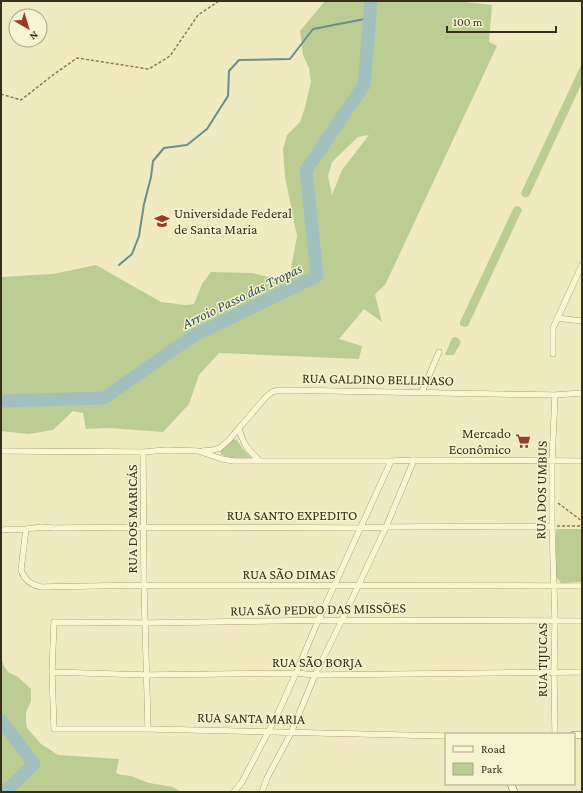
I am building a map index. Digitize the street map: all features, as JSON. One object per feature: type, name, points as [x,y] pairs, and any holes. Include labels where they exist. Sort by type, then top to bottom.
[{"type":"street","points":[[553,354],[553,328],[582,264]]},
{"type":"street","points":[[557,318],[582,320]]},
{"type":"street","points":[[422,392],[439,352]]},
{"type":"street","name":"RUA GALDINO BELLINASO","points":[[217,449],[229,440],[265,398],[272,392],[279,390],[555,395],[582,393]]},
{"type":"street","name":"RUA DOS UMBUS","points":[[554,586],[552,461],[555,395]]},
{"type":"street","points":[[239,429],[245,446],[259,460]]},
{"type":"street","points":[[1,451],[143,452],[167,450],[198,451],[217,449],[218,458]]},
{"type":"street","points":[[198,451],[218,458],[234,461],[582,461]]},
{"type":"street","name":"RUA DOS MARICÁS","points":[[143,452],[144,585],[148,729]]},
{"type":"street","points":[[262,792],[267,778],[291,732],[315,674],[386,527],[414,460]]},
{"type":"street","points":[[234,792],[242,782],[278,713],[391,461]]},
{"type":"street","name":"RUA SANTO EXPEDITO","points":[[1,530],[42,527],[144,526],[360,528],[552,526]]},
{"type":"street","name":"RUA SÃO DIMAS","points":[[26,529],[21,570],[23,576],[36,586],[41,587],[144,585],[582,586]]},
{"type":"street","name":"RUA TIJUCAS","points":[[554,586],[555,733]]},
{"type":"street","name":"RUA SÃO PEDRO DAS MISSÕES","points":[[52,672],[54,622],[146,623],[342,620],[582,621]]},
{"type":"street","name":"RUA SÃO BORJA","points":[[52,672],[147,674],[315,674],[582,672]]},
{"type":"street","name":"RUA SANTA MARIA","points":[[52,672],[54,729],[268,731],[445,736]]},
{"type":"path","points":[[1,94],[21,100],[77,58],[149,69],[170,56],[198,15],[219,1]]},
{"type":"path","points":[[552,497],[582,521]]},
{"type":"path","points":[[552,526],[582,526]]},
{"type":"green space","points":[[325,1],[456,1],[492,5],[489,42],[497,46],[386,283],[375,295],[382,322],[364,309],[339,339],[362,346],[359,359],[219,353],[199,375],[189,404],[163,432],[109,428],[86,429],[83,413],[73,411],[53,430],[28,434],[1,431],[1,277],[53,274],[96,265],[161,302],[185,305],[194,304],[202,284],[211,272],[252,273],[281,280],[290,274],[297,236],[285,177],[283,149],[287,135],[300,122],[311,82],[309,68],[303,55],[300,31]],"holes":[[[369,135],[342,170],[332,195],[328,176],[332,162],[358,137]]]},
{"type":"green space","points":[[582,63],[582,83],[529,196],[524,197],[521,193]]},
{"type":"green space","points":[[518,206],[522,210],[468,326],[464,327],[460,325],[460,322],[514,207]]},
{"type":"green space","points":[[455,337],[461,342],[454,355],[445,355],[452,338]]},
{"type":"green space","points":[[233,439],[237,440],[252,458],[232,458],[221,455],[220,450]]},
{"type":"green space","points":[[556,529],[582,529],[582,582],[561,583],[555,575]]},
{"type":"green space","points":[[1,657],[8,672],[18,677],[31,689],[31,701],[26,712],[27,728],[41,744],[58,755],[119,759],[116,773],[131,776],[149,783],[173,787],[181,792],[1,792]]},
{"type":"waterway","name":"Arroio Passo das Tropas","points":[[1,401],[104,398],[193,336],[317,276],[306,170],[364,85],[371,1]]},
{"type":"waterway","points":[[119,265],[132,254],[139,236],[153,161],[164,148],[187,145],[207,129],[228,96],[229,71],[239,60],[290,59],[313,29],[370,18]]},
{"type":"waterway","name":"Arroio Passo das Tropas","points":[[1,720],[34,764],[5,792]]},
{"type":"place","name":"Universidade Federal de Santa Maria","points":[[162,221]]},
{"type":"place","name":"Mercado Econômico","points":[[523,441]]}]
